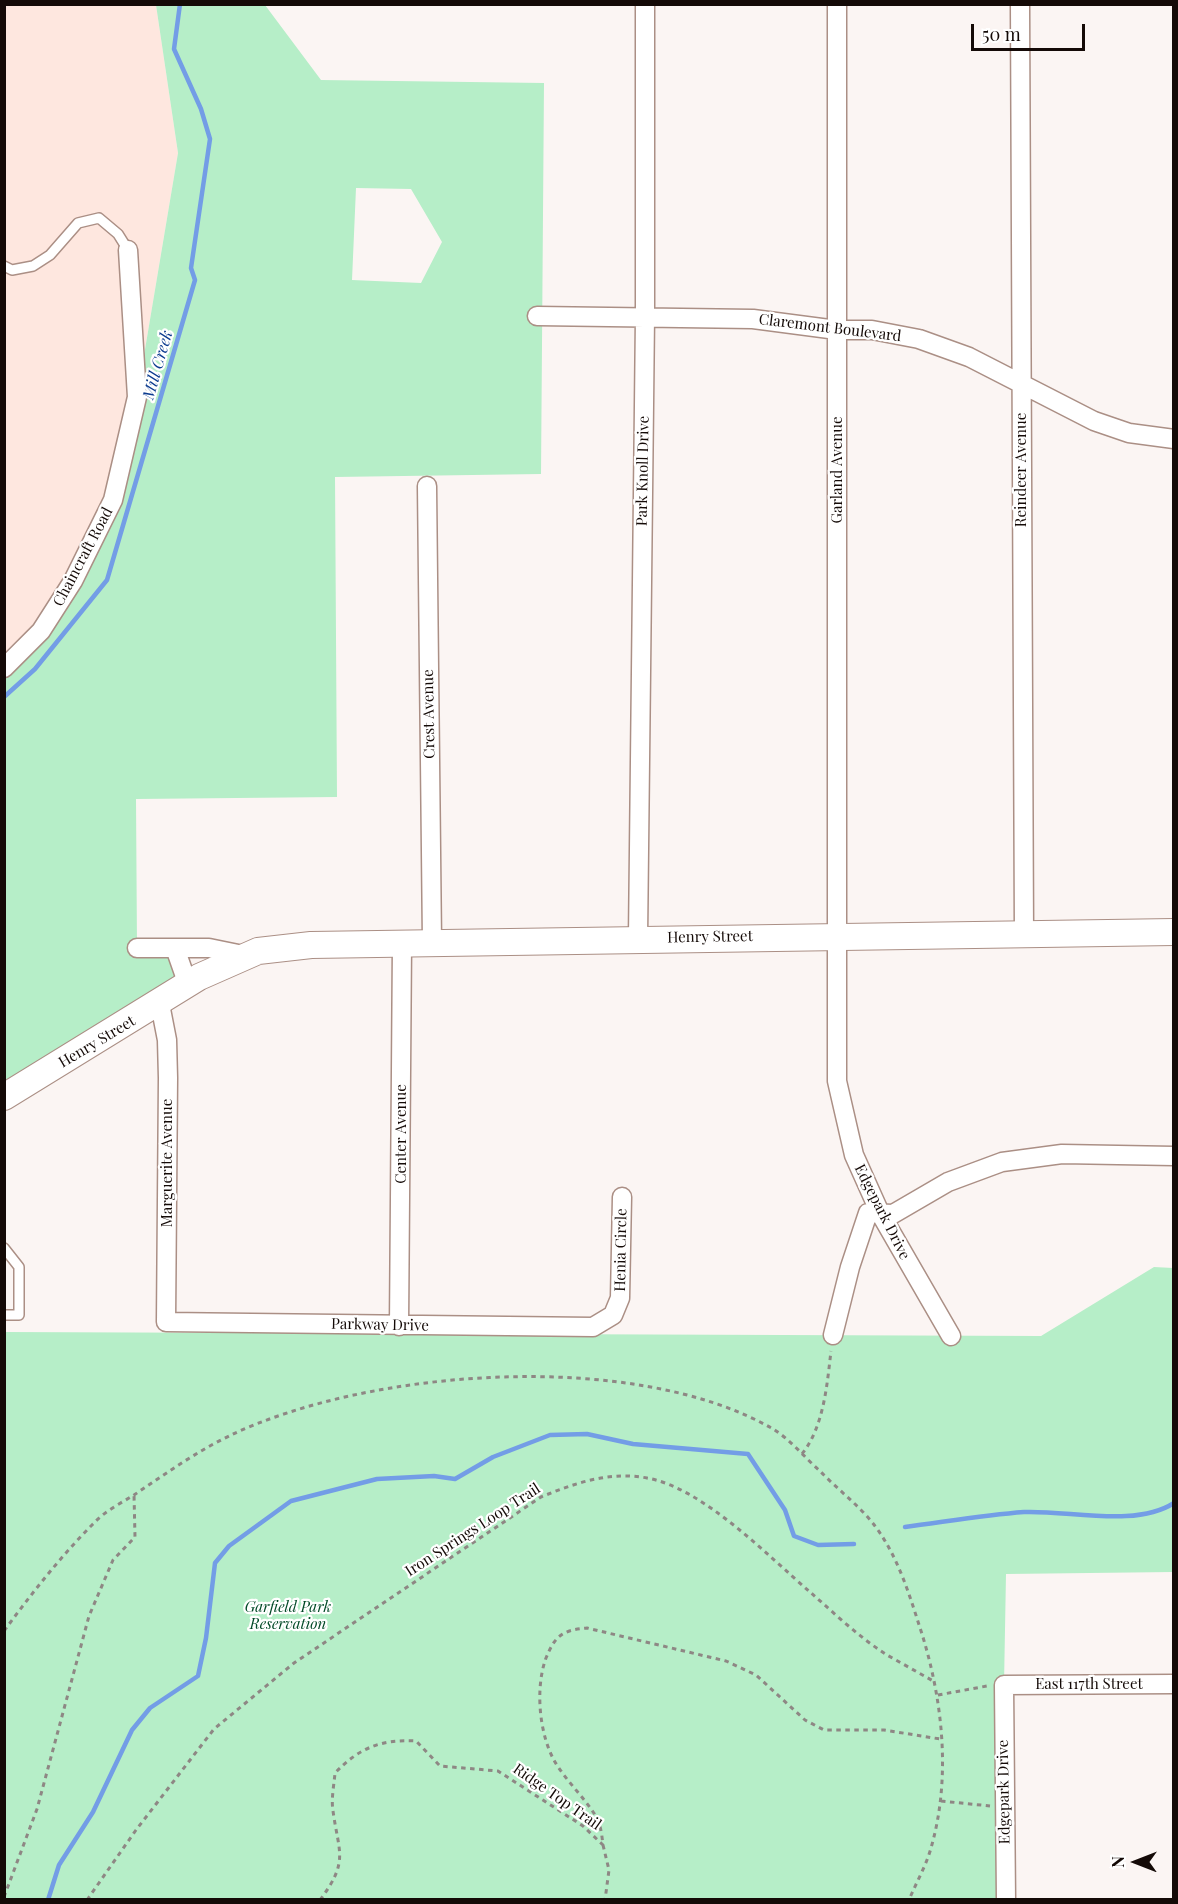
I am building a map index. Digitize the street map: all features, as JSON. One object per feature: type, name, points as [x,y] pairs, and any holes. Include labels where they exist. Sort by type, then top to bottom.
[{"type":"street","name":"Park Knoll Drive","points":[[638,938],[645,316],[645,4]]},
{"type":"street","name":"Garland Avenue","points":[[837,4],[837,935]]},
{"type":"street","name":"Reindeer Avenue","points":[[1020,4],[1024,935]]},
{"type":"street","name":"Chaincraft Road","points":[[4,668],[41,631],[73,581],[113,500],[137,397],[128,250]]},
{"type":"street","name":"Claremont Boulevard","points":[[537,316],[753,319],[837,330],[872,330],[919,339],[969,357],[1094,421],[1129,433],[1173,439]]},
{"type":"street","name":"Crest Avenue","points":[[427,486],[432,943]]},
{"type":"street","name":"Henry Street","points":[[4,1097],[188,985],[258,951],[311,945],[638,938],[1173,932]]},
{"type":"street","name":"Edgepark Drive","points":[[837,935],[837,1081],[854,1155],[880,1214],[951,1336]]},
{"type":"street","name":"Center Avenue","points":[[399,1326],[402,943]]},
{"type":"street","name":"Henry Street","points":[[137,948],[209,948],[248,956]]},
{"type":"street","points":[[175,948],[188,985]]},
{"type":"street","name":"Marguerite Avenue","points":[[160,1004],[167,1040],[168,1078],[166,1322]]},
{"type":"street","points":[[832,1335],[850,1267],[868,1214],[893,1214],[948,1182],[1002,1161],[1062,1154],[1173,1156]]},
{"type":"street","name":"Henia Circle","points":[[593,1328],[613,1315],[620,1298],[622,1197]]},
{"type":"street","name":"Parkway Drive","points":[[166,1322],[593,1328]]},
{"type":"street","name":"East 117th Street","points":[[1004,1685],[1173,1684]]},
{"type":"street","name":"Edgepark Drive","points":[[1004,1685],[1006,1899]]},
{"type":"lane","points":[[4,266],[12,270],[33,266],[50,255],[78,223],[99,218],[118,234],[128,250]]},
{"type":"lane","points":[[4,1248],[19,1267],[19,1315],[4,1315]]},
{"type":"path","points":[[802,1454],[812,1442],[826,1394],[832,1335]]},
{"type":"path","points":[[4,1631],[41,1582],[96,1520],[185,1460],[231,1435],[303,1408],[381,1388],[463,1378],[574,1378],[627,1382],[725,1404],[777,1431],[802,1454],[874,1525],[905,1579],[935,1682],[942,1763],[941,1801],[931,1851],[909,1899]]},
{"type":"path","name":"Iron Springs Loop Trail","points":[[87,1899],[136,1830],[214,1729],[294,1663],[349,1625],[541,1497],[571,1485],[613,1476],[646,1478],[688,1493],[772,1556],[808,1591],[886,1654],[935,1682]]},
{"type":"path","points":[[4,1898],[37,1809],[89,1616],[113,1560],[135,1537],[134,1494]]},
{"type":"path","name":"Ridge Top Trail","points":[[603,1845],[598,1820],[555,1761],[547,1743],[541,1711],[542,1670],[553,1640],[570,1629],[587,1628],[726,1661],[756,1675],[805,1720],[824,1730],[884,1730],[940,1739]]},
{"type":"path","points":[[937,1695],[964,1689],[1004,1685]]},
{"type":"path","name":"Ridge Top Trail","points":[[320,1899],[335,1879],[341,1847],[333,1809],[335,1773],[353,1755],[391,1740],[416,1741],[440,1766],[498,1771],[583,1826],[603,1845]]},
{"type":"path","points":[[941,1801],[1004,1806]]},
{"type":"path","points":[[603,1845],[609,1870],[605,1899]]},
{"type":"shaded area","points":[[5,5],[156,5],[178,153],[137,397],[113,500],[73,581],[5,668]]},
{"type":"green space","points":[[156,5],[265,5],[321,80],[544,83],[541,474],[335,477],[337,797],[136,799],[137,947],[175,948],[188,985],[5,1097],[5,668],[41,631],[113,500],[137,397],[178,153]],"holes":[[[356,188],[411,189],[442,242],[421,283],[352,280]]]},
{"type":"green space","name":"Garfield Park Reservation","points":[[1154,1267],[1173,1268],[1173,1572],[1006,1574],[1004,1685],[1006,1899],[5,1899],[5,1332],[1041,1336]]},
{"type":"waterway","name":"Mill Creek","points":[[4,697],[35,669],[107,580],[195,280],[191,268],[210,139],[201,109],[174,49],[180,4]]},
{"type":"waterway","points":[[48,1900],[59,1865],[93,1812],[132,1730],[150,1708],[198,1676],[206,1638],[215,1563],[229,1546],[291,1501],[377,1479],[434,1476],[455,1479],[493,1457],[550,1435],[587,1434],[633,1444],[748,1454],[785,1510],[794,1536],[818,1545],[854,1544]]},
{"type":"waterway","points":[[905,1527],[1024,1512],[1101,1516],[1140,1515],[1174,1503]]}]
